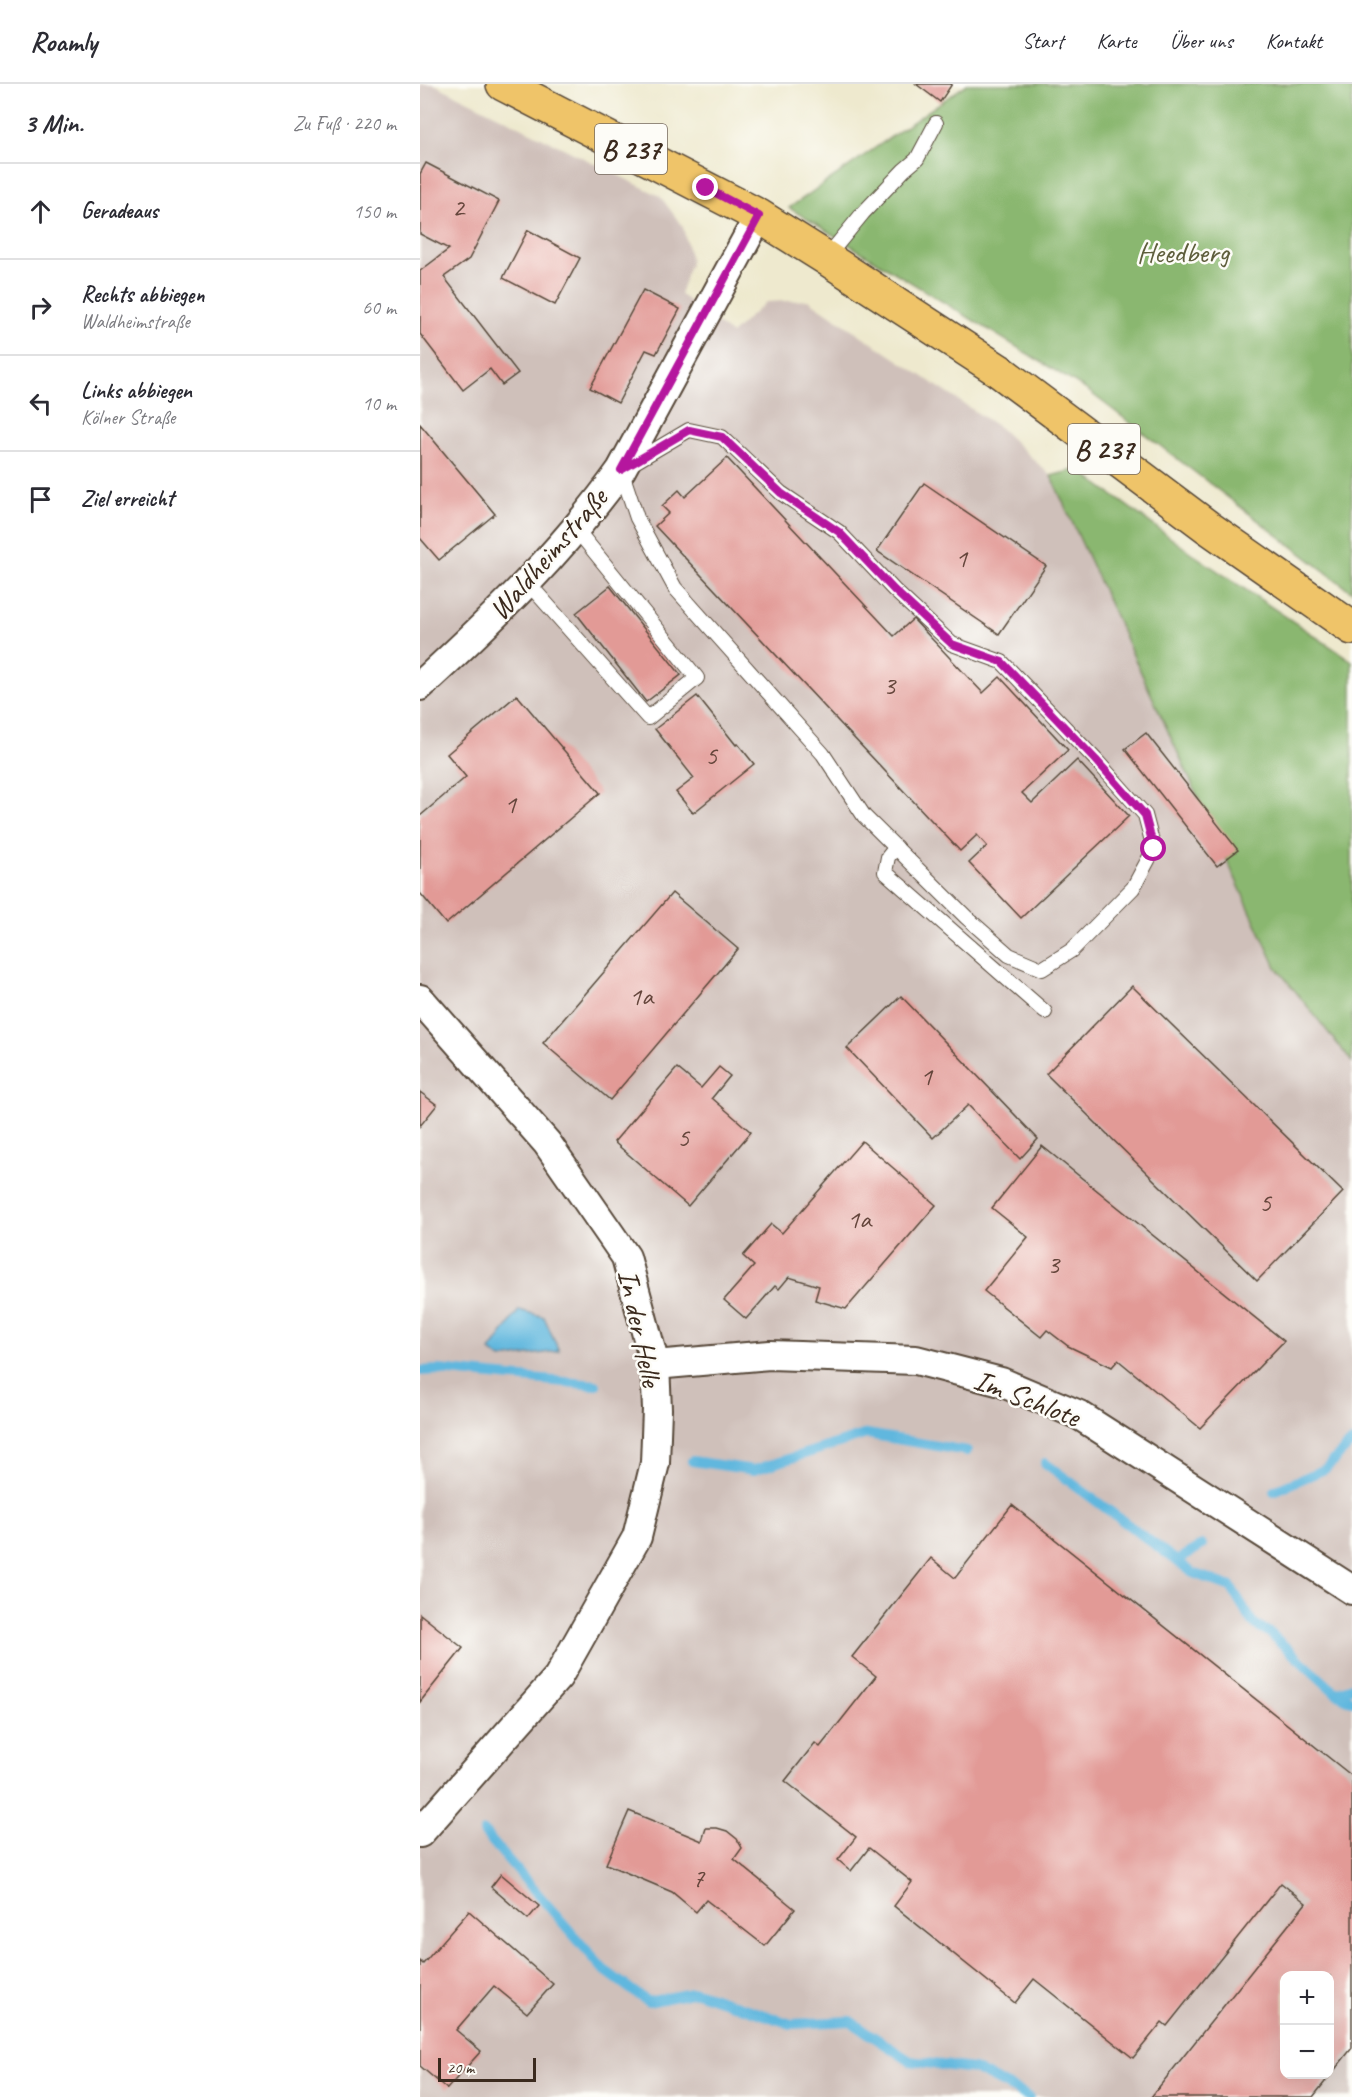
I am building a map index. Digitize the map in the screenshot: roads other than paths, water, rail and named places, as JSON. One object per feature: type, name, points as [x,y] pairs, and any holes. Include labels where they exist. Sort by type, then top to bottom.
[{"type":"main road","name":"B 237","points":[[503,84],[759,216],[826,258],[998,370],[1209,528],[1352,628]]},
{"type":"street","name":"Waldheimstraße","points":[[420,686],[528,583],[576,529],[621,470],[759,216]]},
{"type":"street","name":"In der Helle","points":[[420,999],[547,1143],[626,1257],[654,1365],[657,1409],[655,1463],[637,1537],[558,1677],[420,1833]]},
{"type":"street","name":"Im Schlote","points":[[654,1365],[770,1355],[916,1360],[1001,1382],[1079,1415],[1352,1590]]},
{"type":"lane","points":[[826,258],[863,213],[917,159],[936,123]]},
{"type":"lane","points":[[689,430],[722,437],[781,493],[839,532],[894,590],[952,644],[1002,662],[1145,815],[1154,849],[1134,888],[1072,950],[1042,969],[1009,955],[966,917],[896,847],[864,816],[823,754],[675,588],[637,518],[621,470],[689,430]]},
{"type":"lane","points":[[528,583],[648,718],[697,678],[576,529]]},
{"type":"lane","points":[[896,847],[888,857],[885,872],[1045,1012]]},
{"type":"water","points":[[519,1310],[544,1317],[559,1351],[501,1359],[490,1351]]},
{"type":"waterway","points":[[420,1371],[439,1370],[596,1385]]},
{"type":"waterway","points":[[692,1461],[754,1470],[867,1434],[967,1451]]},
{"type":"waterway","points":[[1274,1491],[1325,1469],[1352,1442]]},
{"type":"waterway","points":[[1045,1463],[1193,1573],[1231,1587],[1253,1623],[1270,1633],[1336,1693],[1352,1687]]},
{"type":"waterway","points":[[1177,1561],[1202,1545]]},
{"type":"waterway","points":[[1336,1693],[1352,1701]]},
{"type":"waterway","points":[[484,1832],[603,1969],[648,2002],[696,1992],[791,2024],[850,2021],[910,2061],[974,2069],[1029,2097]]},
{"type":"park label","name":"Heedberg","points":[[1183,252]]}]
